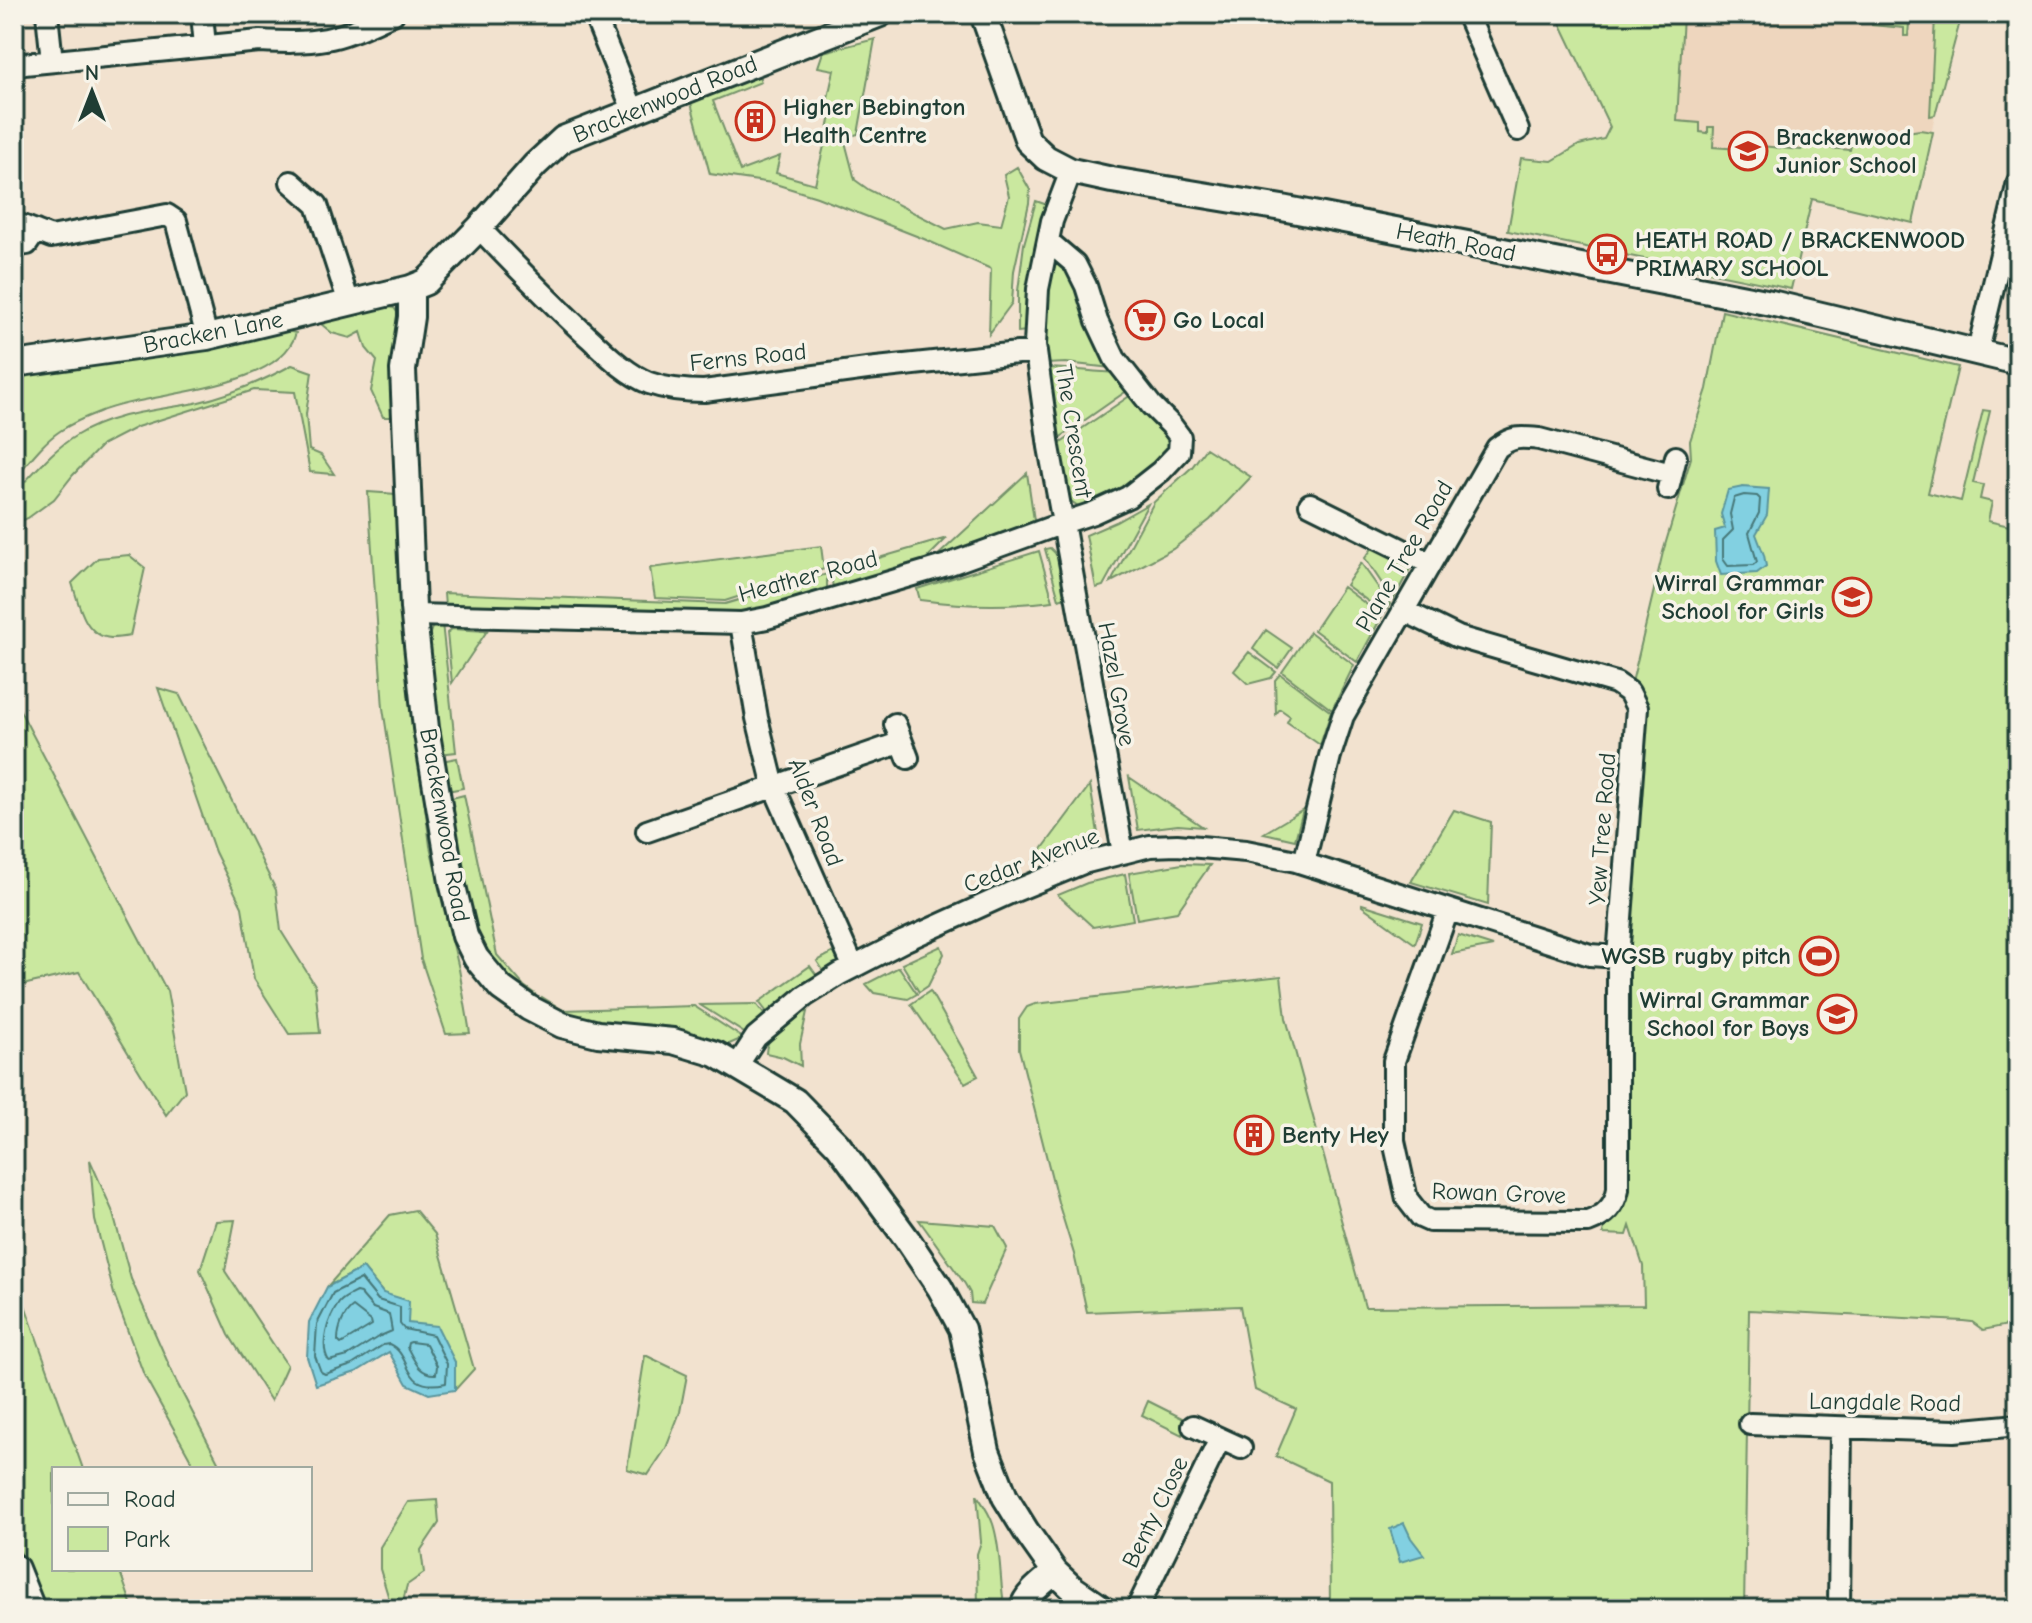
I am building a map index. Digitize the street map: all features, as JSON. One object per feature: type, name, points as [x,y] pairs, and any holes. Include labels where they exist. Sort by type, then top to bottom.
[{"type":"main road","points":[[14,1569],[30,1609]]},
{"type":"street","points":[[47,14],[52,61]]},
{"type":"street","points":[[202,14],[205,46]]},
{"type":"street","points":[[14,65],[260,41],[328,39],[393,14]]},
{"type":"street","points":[[594,14],[633,110]]},
{"type":"street","name":"Brackenwood Road","points":[[880,14],[563,139],[529,171],[426,282],[411,288],[411,317],[403,370],[414,615],[426,728],[452,882],[465,936],[476,958],[501,988],[529,1008],[562,1025],[598,1034],[673,1041],[716,1054],[795,1101],[838,1145],[907,1239],[940,1288],[962,1329],[987,1451],[1005,1497],[1055,1572],[1103,1609]]},
{"type":"street","points":[[1467,14],[1518,130]]},
{"type":"street","name":"Heath Road","points":[[990,16],[1019,121],[1028,141],[1046,158],[1071,171],[1282,208],[1771,303],[2018,362]]},
{"type":"street","name":"The Crescent","points":[[1048,241],[1075,264],[1115,359],[1180,437],[1179,452],[1128,497],[1063,523],[1036,351],[1038,289],[1052,221],[1071,171]]},
{"type":"street","points":[[291,182],[317,205],[349,303]]},
{"type":"street","points":[[1978,351],[2018,182]]},
{"type":"street","points":[[14,246],[27,244],[30,228],[51,237],[167,215],[176,221],[207,337]]},
{"type":"street","name":"Ferns Road","points":[[479,228],[616,363],[646,382],[667,388],[704,391],[1036,351]]},
{"type":"street","name":"Bracken Lane","points":[[14,364],[207,337],[411,288]]},
{"type":"street","name":"Plane Tree Road","points":[[1304,863],[1343,716],[1497,448],[1507,440],[1521,437],[1539,439],[1672,473]]},
{"type":"street","points":[[1310,504],[1429,563]]},
{"type":"street","name":"Heather Road","points":[[414,615],[741,623],[947,565],[1063,523]]},
{"type":"street","name":"Hazel Grove","points":[[1063,523],[1123,853]]},
{"type":"street","name":"Yew Tree Road","points":[[1403,610],[1458,637],[1616,683],[1629,692],[1637,708],[1618,957],[1618,1189],[1615,1201],[1608,1210]]},
{"type":"street","name":"Alder Road","points":[[741,623],[757,718],[774,787],[853,966]]},
{"type":"street","points":[[647,831],[902,741]]},
{"type":"street","name":"Cedar Avenue","points":[[737,1066],[756,1037],[805,996],[853,966],[1050,876],[1083,863],[1150,846],[1201,846],[1304,863],[1590,955],[1618,957]]},
{"type":"street","name":"Rowan Grove","points":[[1448,910],[1394,1061],[1394,1141],[1407,1199],[1421,1217],[1430,1221],[1588,1222],[1608,1210]]},
{"type":"street","name":"Langdale Road","points":[[1750,1424],[1954,1431],[2018,1425]]},
{"type":"street","name":"Benty Close","points":[[1193,1426],[1241,1448]]},
{"type":"street","points":[[1839,1609],[1841,1428]]},
{"type":"street","name":"Benty Close","points":[[1137,1609],[1220,1439]]},
{"type":"street","points":[[1022,1609],[1023,1603],[1038,1586],[1055,1572]]},
{"type":"shaded area","name":"Brackenwood Junior School","points":[[1556,14],[1962,14],[1935,115],[1913,223],[1812,199],[1791,289],[1508,231],[1521,158],[1552,161],[1579,145],[1604,139],[1610,127]]},
{"type":"green space","name":"Brackenwood Junior School","points":[[1556,14],[1714,14],[1714,18],[1683,16],[1677,121],[1700,123],[1700,132],[1708,133],[1708,127],[1714,127],[1713,147],[1740,149],[1741,144],[1801,150],[1806,146],[1850,150],[1852,140],[1920,130],[1933,132],[1913,223],[1812,199],[1791,289],[1508,231],[1521,158],[1552,161],[1579,145],[1604,139],[1610,127]]},
{"type":"green space","points":[[1857,14],[1892,14],[1909,23],[1908,36],[1904,36],[1904,28],[1872,25],[1872,20],[1857,19]]},
{"type":"green space","points":[[1911,14],[1962,14],[1935,115],[1930,116],[1935,17]]},
{"type":"green space","points":[[875,39],[858,134],[844,138],[855,180],[946,229],[978,222],[1001,225],[1009,196],[1004,175],[1017,167],[1030,190],[1014,271],[1012,303],[989,334],[991,269],[817,197],[772,183],[710,174],[691,103],[759,76],[761,82],[713,101],[740,171],[780,156],[776,173],[815,184],[833,108],[826,107],[834,70],[818,67],[823,52]]},
{"type":"green space","points":[[1036,201],[1050,206],[1027,331],[1018,332],[1018,291],[1024,244]]},
{"type":"green space","points":[[1057,264],[1065,266],[1071,273],[1112,368],[1045,364],[1047,296]]},
{"type":"green space","points":[[382,305],[394,308],[402,319],[397,417],[383,417],[371,391],[377,361],[366,348],[361,332],[350,338],[332,333],[321,324],[329,315]]},
{"type":"green space","points":[[1722,311],[1958,367],[1928,493],[1961,501],[1983,410],[1990,411],[1973,483],[1983,485],[1980,499],[1992,502],[1988,521],[2018,528],[2018,1323],[1983,1330],[1972,1322],[1963,1321],[1749,1310],[1744,1609],[1330,1609],[1329,1481],[1276,1456],[1296,1409],[1255,1390],[1240,1306],[1087,1312],[1019,1049],[1019,1019],[1027,1007],[1035,1004],[1281,976],[1286,1018],[1365,1307],[1644,1305],[1643,1266],[1630,1226],[1627,1235],[1603,1234],[1605,1219],[1621,1205],[1631,687],[1663,552],[1691,458],[1690,441],[1707,389]]},
{"type":"green space","points":[[278,329],[296,333],[285,352],[265,367],[210,387],[121,405],[84,418],[53,436],[14,479],[14,377],[199,350]]},
{"type":"green space","points":[[292,365],[312,372],[306,414],[309,450],[321,455],[334,474],[310,472],[295,392],[254,390],[137,427],[102,445],[54,499],[14,524],[14,493],[52,454],[77,435],[119,417],[221,396]]},
{"type":"green space","points":[[1045,368],[1116,373],[1128,390],[1055,441]]},
{"type":"green space","points":[[1131,395],[1165,431],[1169,446],[1167,454],[1133,486],[1093,506],[1078,506],[1071,501],[1065,488],[1058,445]]},
{"type":"green space","points":[[1206,448],[1251,477],[1210,520],[1173,549],[1111,582],[1154,502],[1192,467]]},
{"type":"green space","points":[[1027,473],[1035,527],[934,559]]},
{"type":"green space","points":[[368,492],[396,494],[398,583],[430,846],[459,969],[470,1033],[446,1034],[421,959],[383,708]]},
{"type":"green space","points":[[1148,504],[1103,586],[1096,588],[1086,535]]},
{"type":"green space","points":[[947,538],[923,562],[833,589],[831,572]]},
{"type":"green space","points":[[1377,542],[1407,556],[1411,567],[1393,600],[1365,558]]},
{"type":"green space","points":[[821,546],[824,569],[725,601],[655,598],[650,568]]},
{"type":"green space","points":[[1050,548],[1059,558],[1065,576],[1068,596],[1059,599],[1045,549]]},
{"type":"green space","points":[[1039,551],[1053,601],[986,605],[920,600],[917,589]]},
{"type":"green space","points":[[129,555],[145,568],[130,636],[102,636],[94,632],[84,618],[72,583],[98,558]]},
{"type":"green space","points":[[1361,563],[1390,604],[1384,613],[1346,585]]},
{"type":"green space","points":[[827,574],[827,592],[749,616],[445,606],[444,593],[725,604]]},
{"type":"green space","points":[[1343,587],[1382,616],[1357,662],[1314,630]]},
{"type":"green space","points":[[437,623],[442,623],[456,752],[439,754],[428,638]]},
{"type":"green space","points":[[452,629],[487,631],[452,683],[447,633]]},
{"type":"green space","points":[[1266,630],[1292,648],[1278,668],[1253,649]]},
{"type":"green space","points":[[1310,632],[1354,665],[1332,710],[1282,672]]},
{"type":"green space","points":[[1249,652],[1276,672],[1271,678],[1248,684],[1234,671]]},
{"type":"green space","points":[[1280,674],[1331,712],[1320,745],[1287,722],[1290,716],[1280,709],[1276,714],[1275,680]]},
{"type":"green space","points":[[158,688],[179,694],[276,890],[281,931],[315,985],[320,1033],[289,1034],[254,979],[242,907],[215,852]]},
{"type":"green space","points":[[14,699],[167,991],[185,1091],[166,1115],[79,972],[14,987]]},
{"type":"green space","points":[[457,758],[463,788],[447,791],[441,761]]},
{"type":"green space","points":[[1129,777],[1203,827],[1178,825],[1138,830]]},
{"type":"green space","points":[[1090,785],[1099,839],[1034,860]]},
{"type":"green space","points":[[464,795],[497,955],[535,994],[533,998],[491,956],[470,915],[448,799]]},
{"type":"green space","points":[[1303,810],[1295,840],[1264,833]]},
{"type":"green space","points":[[1454,810],[1491,822],[1488,905],[1411,882]]},
{"type":"green space","points":[[1182,864],[1210,865],[1177,912],[1137,919],[1129,873]]},
{"type":"green space","points":[[1125,874],[1133,920],[1093,927],[1058,895],[1087,883]]},
{"type":"green space","points":[[1362,906],[1422,923],[1415,944]]},
{"type":"green space","points":[[1458,935],[1493,946],[1452,954]]},
{"type":"green space","points":[[941,946],[944,954],[928,986],[919,992],[902,964]]},
{"type":"green space","points":[[839,949],[836,964],[826,975],[817,961]]},
{"type":"green space","points":[[810,966],[820,980],[770,1016],[759,1002]]},
{"type":"green space","points":[[899,967],[917,994],[908,999],[874,993],[866,984]]},
{"type":"green space","points":[[930,991],[978,1076],[965,1083],[911,1004]]},
{"type":"green space","points":[[542,997],[563,1010],[694,1006],[743,1038],[727,1045],[679,1031],[642,1025],[594,1023],[539,1002]]},
{"type":"green space","points":[[756,1004],[767,1018],[746,1034],[700,1005]]},
{"type":"green space","points":[[808,1007],[800,1044],[801,1066],[766,1053],[775,1032]]},
{"type":"green space","points":[[90,1160],[112,1210],[131,1279],[176,1381],[221,1467],[195,1467],[144,1375],[114,1294],[95,1220]]},
{"type":"green space","points":[[415,1210],[435,1234],[474,1369],[455,1390],[455,1362],[408,1324],[363,1268],[327,1287],[390,1215]]},
{"type":"green space","points":[[235,1220],[225,1271],[287,1365],[271,1401],[229,1335],[200,1270],[216,1221]]},
{"type":"green space","points":[[919,1220],[995,1226],[1007,1248],[982,1304],[971,1303],[965,1284]]},
{"type":"green space","points":[[14,1274],[82,1467],[52,1467],[52,1571],[120,1571],[133,1609],[44,1609],[14,1537]]},
{"type":"green space","points":[[645,1355],[687,1375],[680,1412],[666,1448],[648,1475],[627,1469]]},
{"type":"green space","points":[[1148,1401],[1188,1421],[1182,1435],[1142,1415]]},
{"type":"green space","points":[[977,1495],[996,1535],[1005,1609],[978,1609],[977,1554],[981,1542]]},
{"type":"green space","points":[[437,1500],[439,1523],[421,1550],[424,1573],[407,1585],[401,1609],[392,1609],[380,1569],[380,1547],[408,1502]]},
{"type":"water","points":[[1743,487],[1769,489],[1767,515],[1756,534],[1766,566],[1757,573],[1721,575],[1716,561],[1715,531],[1725,528],[1721,514],[1728,490]]},
{"type":"water","points":[[363,1268],[383,1293],[409,1301],[408,1323],[437,1326],[455,1362],[455,1390],[429,1394],[407,1384],[389,1352],[356,1372],[316,1385],[307,1357],[309,1322],[327,1287]]},
{"type":"water","points":[[1404,1523],[1424,1555],[1400,1562],[1390,1529]]},
{"type":"place","name":"Higher Bebington Health Centre","points":[[755,121]]},
{"type":"place","name":"Brackenwood Junior School","points":[[1748,151]]},
{"type":"place","name":"HEATH ROAD / BRACKENWOOD PRIMARY SCHOOL","points":[[1607,254]]},
{"type":"place","name":"Go Local","points":[[1145,320]]},
{"type":"place","name":"Wirral Grammar School for Girls","points":[[1852,597]]},
{"type":"place","name":"WGSB rugby pitch","points":[[1819,956]]},
{"type":"place","name":"Wirral Grammar School for Boys","points":[[1837,1014]]},
{"type":"place","name":"Benty Hey","points":[[1254,1135]]}]
